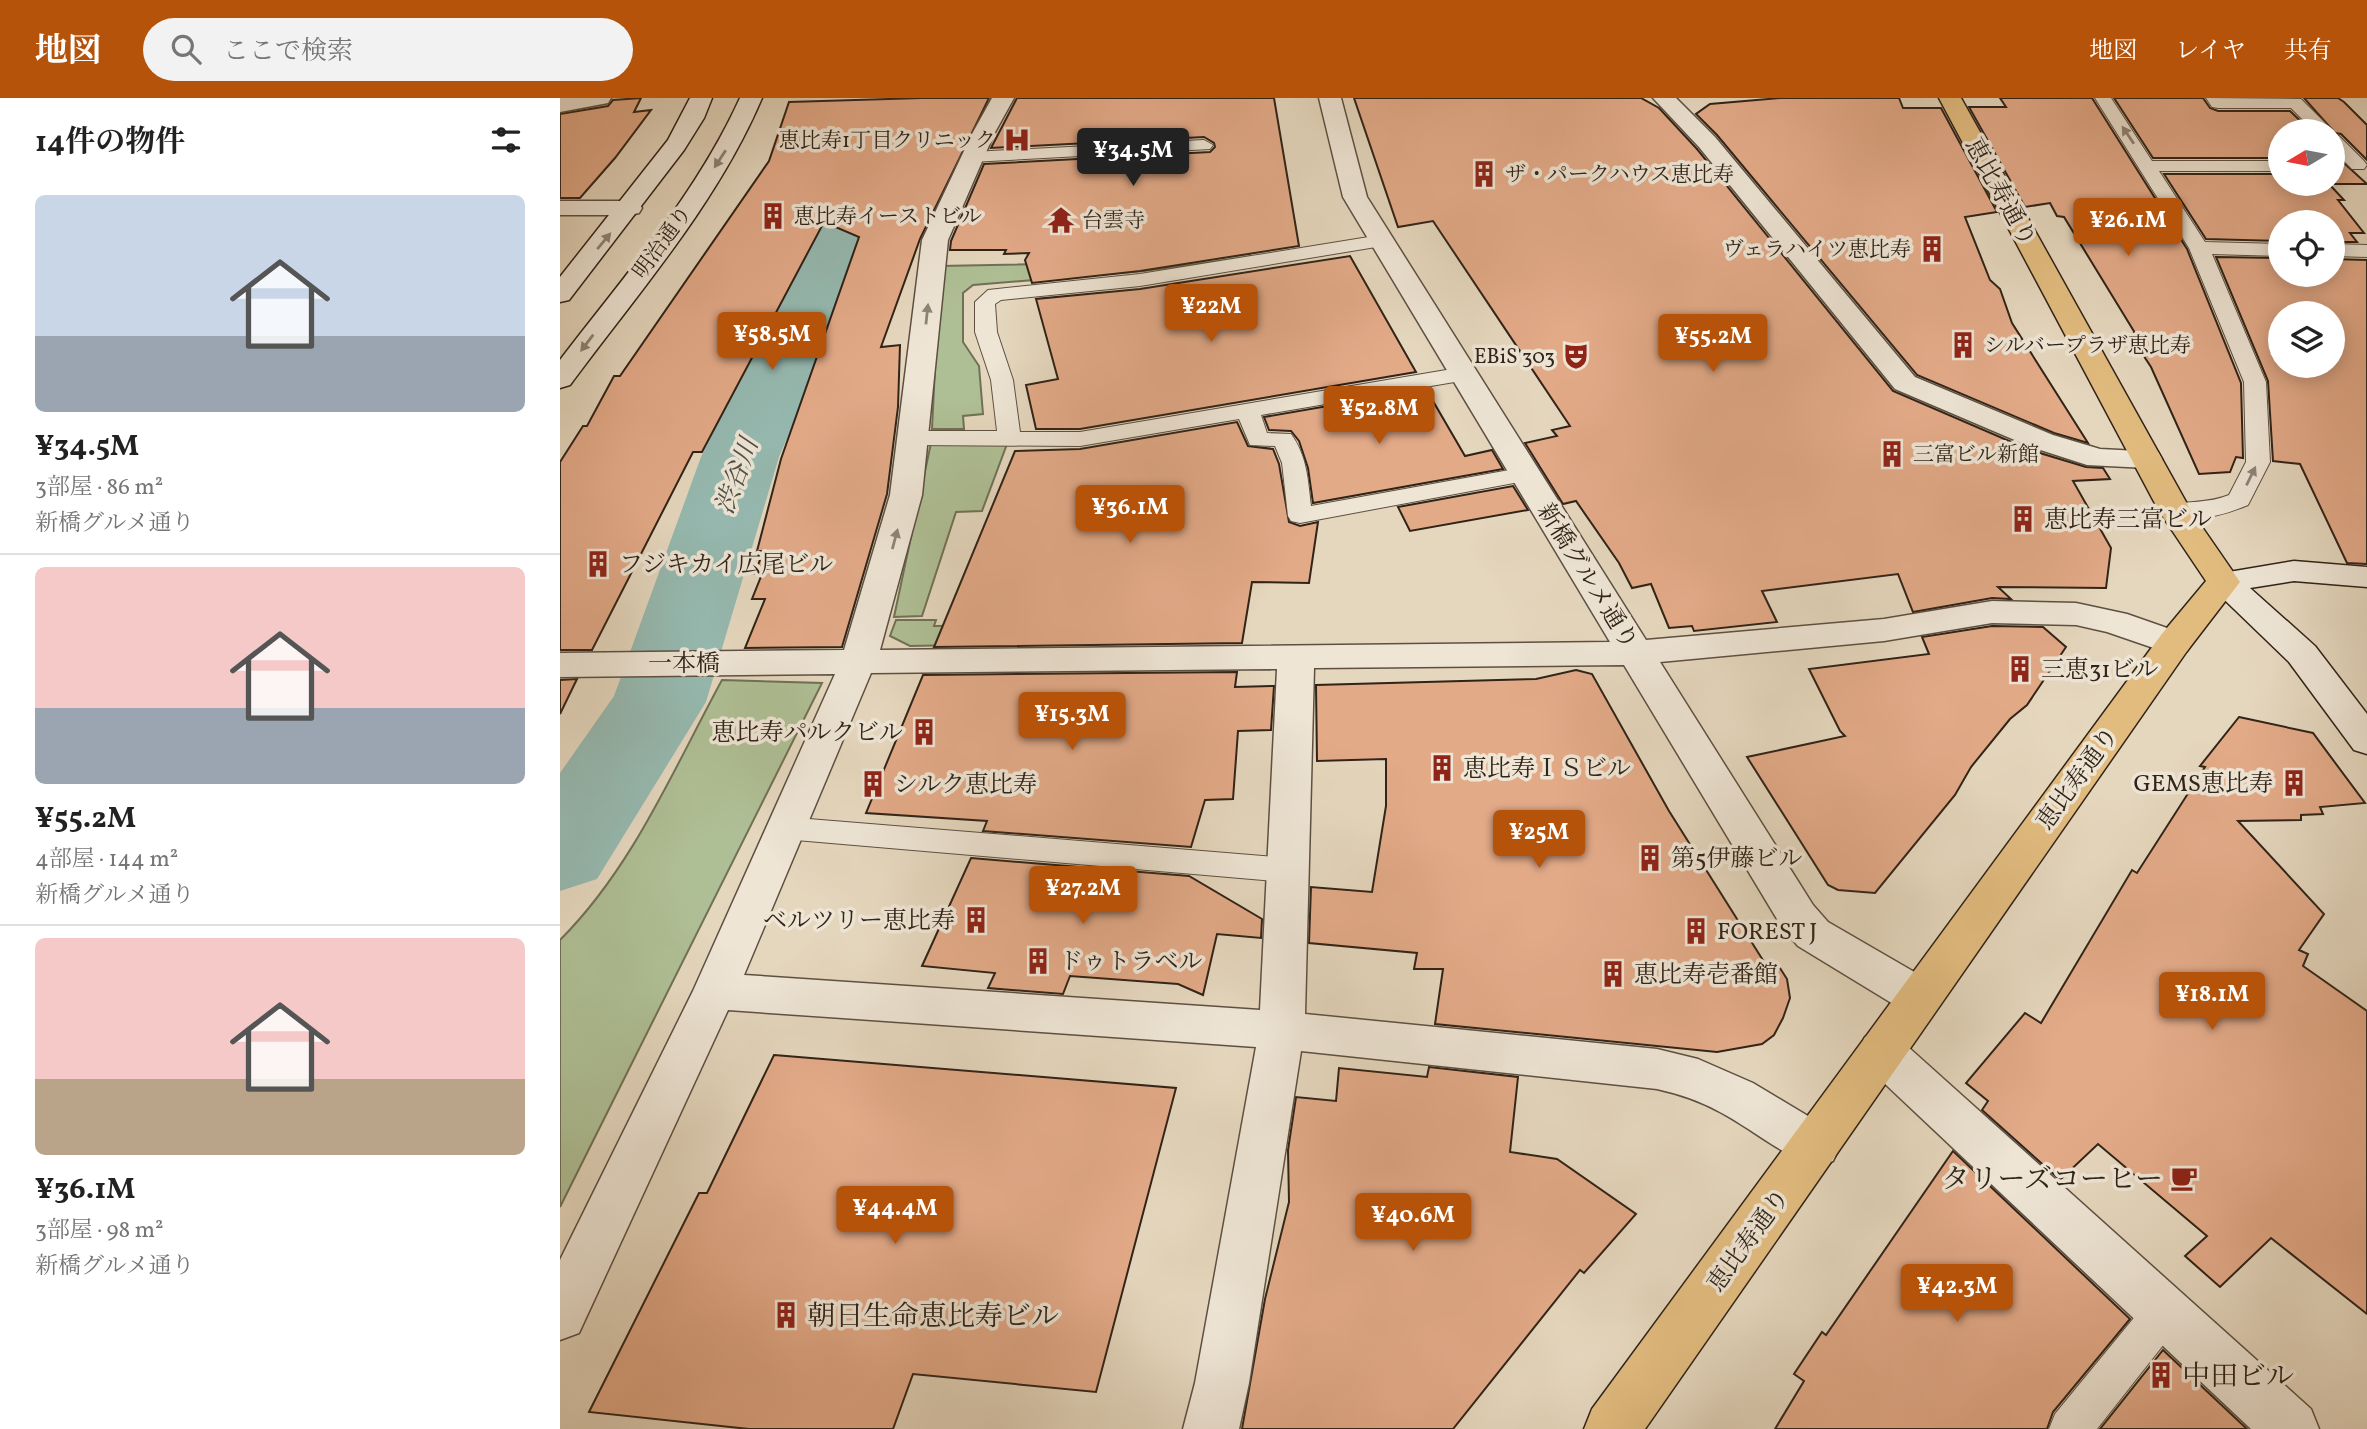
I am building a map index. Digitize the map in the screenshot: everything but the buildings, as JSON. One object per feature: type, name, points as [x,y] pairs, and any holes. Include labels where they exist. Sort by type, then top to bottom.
[{"type":"main road","name":"恵比寿通り","points":[[1612,1429],[2174,643],[2223,582],[2175,511],[1950,98]]},
{"type":"street","points":[[560,105],[600,98]]},
{"type":"street","name":"明治通り","points":[[560,294],[630,208],[676,145],[697,111],[701,98]]},
{"type":"street","name":"明治通り","points":[[560,379],[686,212],[732,141],[751,98]]},
{"type":"street","points":[[560,1315],[715,991],[856,664],[877,605],[906,495],[935,240],[972,157],[1003,98]]},
{"type":"street","name":"新橋グルメ通り","points":[[1330,98],[1354,197],[1798,918],[1813,934],[1919,998]]},
{"type":"street","points":[[1664,98],[1707,142],[1905,383],[2042,441],[2098,458],[2147,458]]},
{"type":"street","points":[[560,208],[630,208]]},
{"type":"street","points":[[2223,582],[2294,571],[2367,577]]},
{"type":"street","points":[[2223,582],[2302,654],[2367,741]]},
{"type":"street","name":"一本橋","points":[[560,665],[856,664],[1636,653],[1884,630],[1992,612],[2076,614],[2115,622],[2174,643]]},
{"type":"street","points":[[1211,1429],[1222,1383],[1282,1030],[1296,656]]},
{"type":"street","points":[[715,991],[1282,1030],[1678,1074],[1698,1079],[1736,1097],[1816,1146]]},
{"type":"street","points":[[1881,1052],[2291,1429]]},
{"type":"lane","points":[[2103,98],[2199,248],[2255,382],[2258,462],[2239,500],[2215,510],[2175,511]]},
{"type":"lane","points":[[2214,98],[2218,103],[2295,103],[2312,119]]},
{"type":"lane","points":[[972,157],[1204,145]]},
{"type":"lane","points":[[2345,150],[2362,165]]},
{"type":"lane","points":[[2149,166],[2268,166]]},
{"type":"lane","points":[[1009,438],[1002,380],[986,332],[985,302],[995,294],[1140,280],[1381,241]]},
{"type":"lane","points":[[2199,248],[2268,250]]},
{"type":"lane","points":[[2345,250],[2367,251]]},
{"type":"lane","points":[[914,438],[1080,439],[1464,374]]},
{"type":"lane","points":[[1248,410],[1258,440],[1283,439],[1294,463],[1300,516],[1526,474]]},
{"type":"lane","points":[[784,828],[1288,870]]},
{"type":"lane","points":[[2070,1429],[2165,1311]]},
{"type":"green space","points":[[1249,252],[1250,257],[1144,271],[973,285],[963,293],[963,342],[979,366],[983,414],[963,416],[964,429],[932,429],[940,266],[1143,262]]},
{"type":"green space","points":[[931,443],[1007,444],[982,511],[956,512],[922,616],[894,617]]},
{"type":"green space","points":[[896,620],[936,620],[934,626],[1018,625],[1013,644],[910,646],[890,636]]},
{"type":"green space","points":[[722,680],[822,683],[560,1207],[560,940],[586,912],[630,849]]},
{"type":"waterway","name":"渋谷川","points":[[560,852],[659,702],[740,457],[845,229],[915,98]]},
{"type":"place","name":"恵比寿1丁目クリニック","points":[[1017,140]]},
{"type":"place","name":"ザ・パークハウス恵比寿","points":[[1484,174]]},
{"type":"place","name":"恵比寿イーストビル","points":[[773,216]]},
{"type":"place","name":"台雲寺","points":[[1061,220]]},
{"type":"place","name":"ヴェラハイツ恵比寿","points":[[1932,249]]},
{"type":"place","name":"シルバープラザ恵比寿","points":[[1963,345]]},
{"type":"place","name":"EBiS 303","points":[[1576,356]]},
{"type":"place","name":"三富ビル新館","points":[[1892,454]]},
{"type":"place","name":"恵比寿三富ビル","points":[[2023,519]]},
{"type":"place","name":"フジキカイ広尾ビル","points":[[598,564]]},
{"type":"place","name":"三恵31ビル","points":[[2020,669]]},
{"type":"place","name":"恵比寿パルクビル","points":[[924,732]]},
{"type":"place","name":"恵比寿ＩＳビル","points":[[1442,768]]},
{"type":"place","name":"GEMS恵比寿","points":[[2294,783]]},
{"type":"place","name":"シルク恵比寿","points":[[873,784]]},
{"type":"place","name":"第5伊藤ビル","points":[[1650,858]]},
{"type":"place","name":"ベルツリー恵比寿","points":[[976,920]]},
{"type":"place","name":"FOREST J","points":[[1696,931]]},
{"type":"place","name":"ドゥトラベル","points":[[1038,961]]},
{"type":"place","name":"恵比寿壱番館","points":[[1613,974]]},
{"type":"place","name":"タリーズコーヒー","points":[[2184,1178]]},
{"type":"place","name":"朝日生命恵比寿ビル","points":[[786,1315]]},
{"type":"place","name":"中田ビル","points":[[2161,1375]]}]
